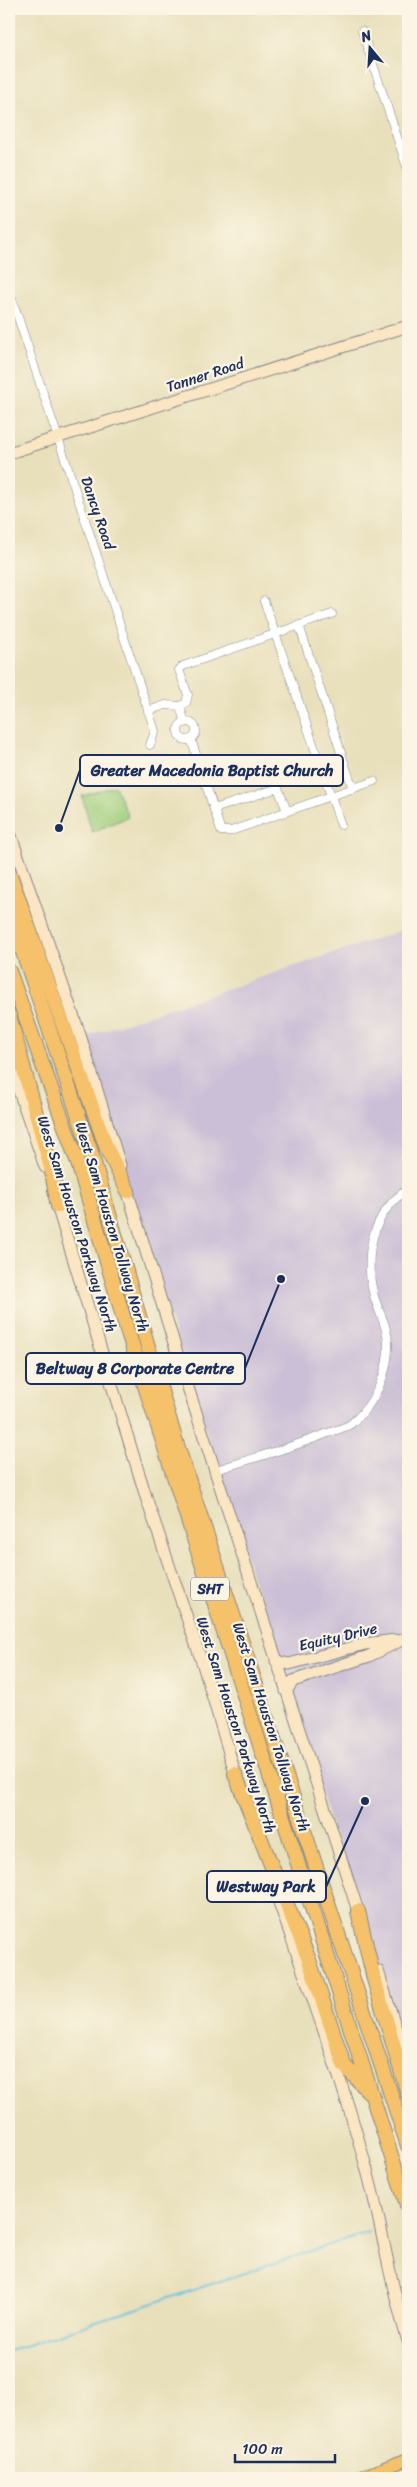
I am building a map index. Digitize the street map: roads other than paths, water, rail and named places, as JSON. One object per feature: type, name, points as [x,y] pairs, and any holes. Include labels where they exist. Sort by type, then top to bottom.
[{"type":"highway","points":[[9,872],[107,1149],[128,1191]]},
{"type":"highway","name":"West Sam Houston Tollway North","points":[[9,911],[90,1149],[193,1492],[408,2146]]},
{"type":"highway","name":"West Sam Houston Tollway North","points":[[9,971],[78,1162],[125,1323],[408,2208]]},
{"type":"highway","points":[[9,1015],[52,1172],[58,1206]]},
{"type":"highway","points":[[235,1774],[309,1960],[344,2065],[372,2095]]},
{"type":"highway","points":[[358,1911],[374,1980],[408,2094]]},
{"type":"main road","name":"Tanner Road","points":[[10,452],[408,326]]},
{"type":"main road","points":[[9,830],[78,1029],[276,1661],[358,1911],[403,2039],[408,2068]]},
{"type":"main road","name":"West Sam Houston Parkway North","points":[[9,1062],[58,1206],[144,1492],[204,1671],[235,1774],[311,1996],[363,2157],[399,2313],[408,2341]]},
{"type":"main road","name":"Equity Drive","points":[[276,1661],[289,1664],[364,1644],[407,1638]]},
{"type":"main road","name":"Equity Drive","points":[[286,1691],[293,1681],[369,1656],[407,1638]]},
{"type":"main road","points":[[358,2478],[408,2457]]},
{"type":"street","points":[[362,31],[408,170]]},
{"type":"street","name":"Dancy Road","points":[[9,290],[155,731],[150,744]]},
{"type":"street","points":[[264,601],[341,825]]},
{"type":"street","points":[[148,711],[165,704],[180,706],[186,703],[188,695],[179,670],[183,666],[332,614]]},
{"type":"street","points":[[299,625],[352,789]]},
{"type":"street","points":[[180,706],[185,722]]},
{"type":"street","points":[[185,722],[195,726],[195,735],[191,739],[185,739],[179,734],[179,728],[185,722]]},
{"type":"street","points":[[191,739],[221,831],[231,831],[374,782]]},
{"type":"street","points":[[214,809],[278,788],[286,812]]},
{"type":"street","points":[[216,1470],[318,1437],[351,1424],[374,1399],[385,1367],[388,1343],[373,1295],[368,1260],[375,1226],[394,1198],[408,1189]]},
{"type":"waterway","points":[[9,2351],[368,2232]]},
{"type":"place","name":"Greater Macedonia Baptist Church","points":[[59,828]]},
{"type":"place","name":"Beltway 8 Corporate Centre","points":[[281,1279]]},
{"type":"place","name":"Westway Park","points":[[365,1801]]}]
